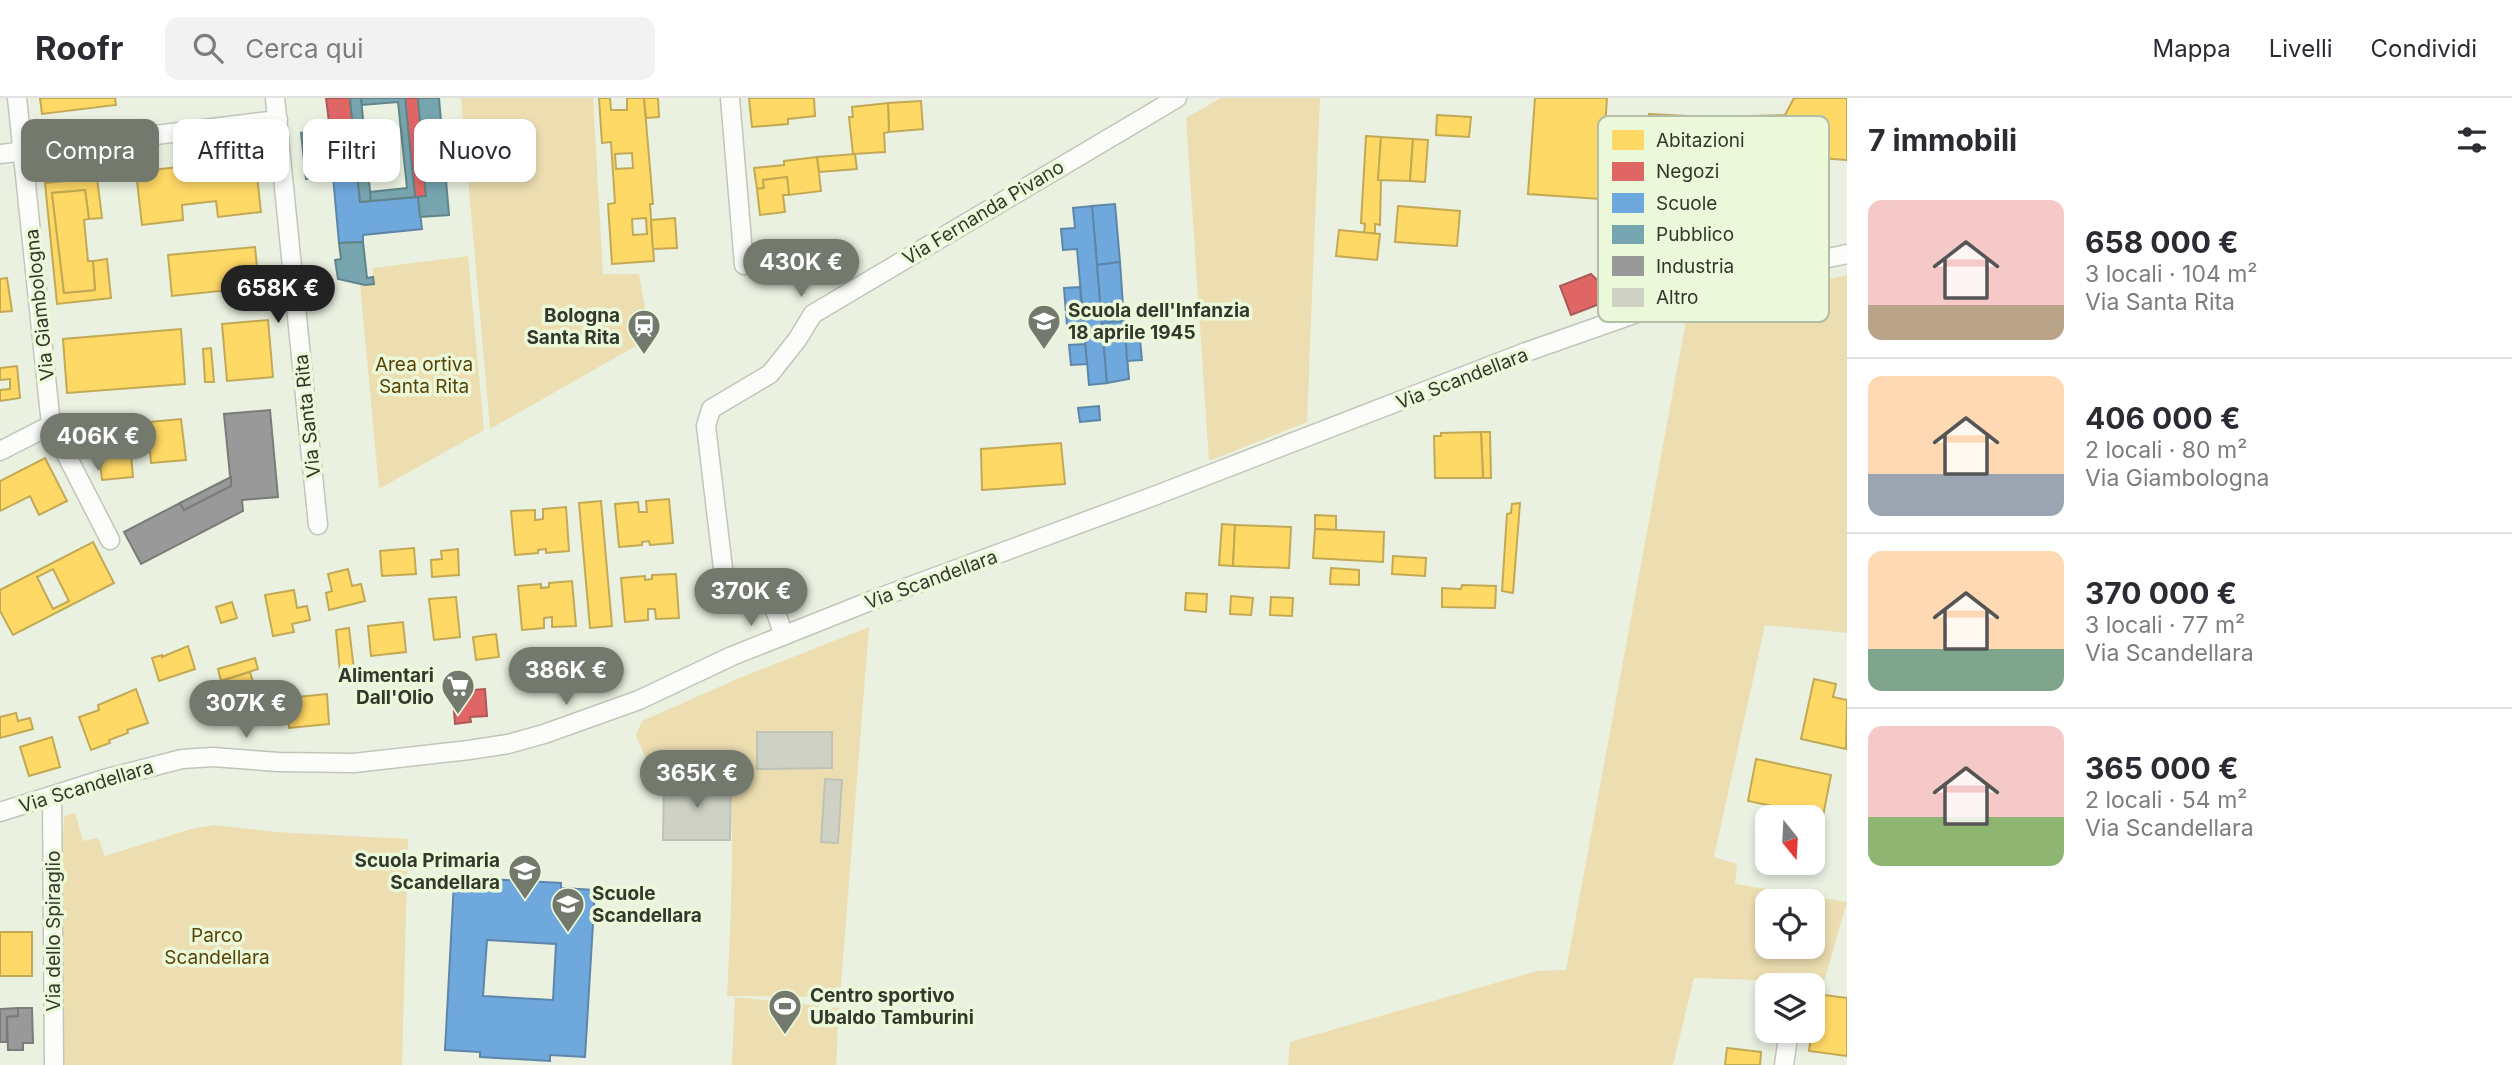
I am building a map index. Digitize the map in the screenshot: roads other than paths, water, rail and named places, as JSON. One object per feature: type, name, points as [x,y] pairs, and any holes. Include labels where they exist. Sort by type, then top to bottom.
[{"type":"street","name":"Via Giambologna","points":[[17,98],[21,134]]},
{"type":"street","name":"Via Santa Rita","points":[[275,98],[278,119]]},
{"type":"street","points":[[730,98],[744,265]]},
{"type":"street","name":"Via Fernanda Pivano","points":[[783,636],[778,614],[768,600],[752,588],[734,587],[724,577],[706,426],[711,409],[770,374],[797,340],[813,314],[1177,98]]},
{"type":"street","points":[[0,154],[21,152]]},
{"type":"street","name":"Via Giambologna","points":[[26,182],[51,425],[110,540]]},
{"type":"street","name":"Via Santa Rita","points":[[284,182],[317,525]]},
{"type":"street","name":"Via Scandellara","points":[[1829,258],[1847,254]]},
{"type":"street","name":"Via Scandellara","points":[[0,812],[104,779],[182,759],[213,757],[278,762],[354,763],[508,744],[639,700],[732,656],[873,600],[1612,322]]},
{"type":"street","points":[[0,451],[51,425]]},
{"type":"street","name":"Via dello Spiraglio","points":[[52,796],[54,1065]]},
{"type":"street","points":[[1784,1065],[1787,1043]]},
{"type":"place","name":"Scuola dell'Infanzia 18 aprile 1945","points":[[1044,351]]},
{"type":"place","name":"Bologna Santa Rita","points":[[644,356]]},
{"type":"place","name":"Alimentari Dall'Olio","points":[[458,716]]},
{"type":"place","name":"Scuola Primaria Scandellara","points":[[525,901]]},
{"type":"place","name":"Scuole Scandellara","points":[[568,934]]},
{"type":"place","name":"Centro sportivo Ubaldo Tamburini","points":[[785,1036]]},
{"type":"park label","name":"Area ortiva Santa Rita","points":[[424,375]]},
{"type":"park label","name":"Parco Scandellara","points":[[217,946]]}]
